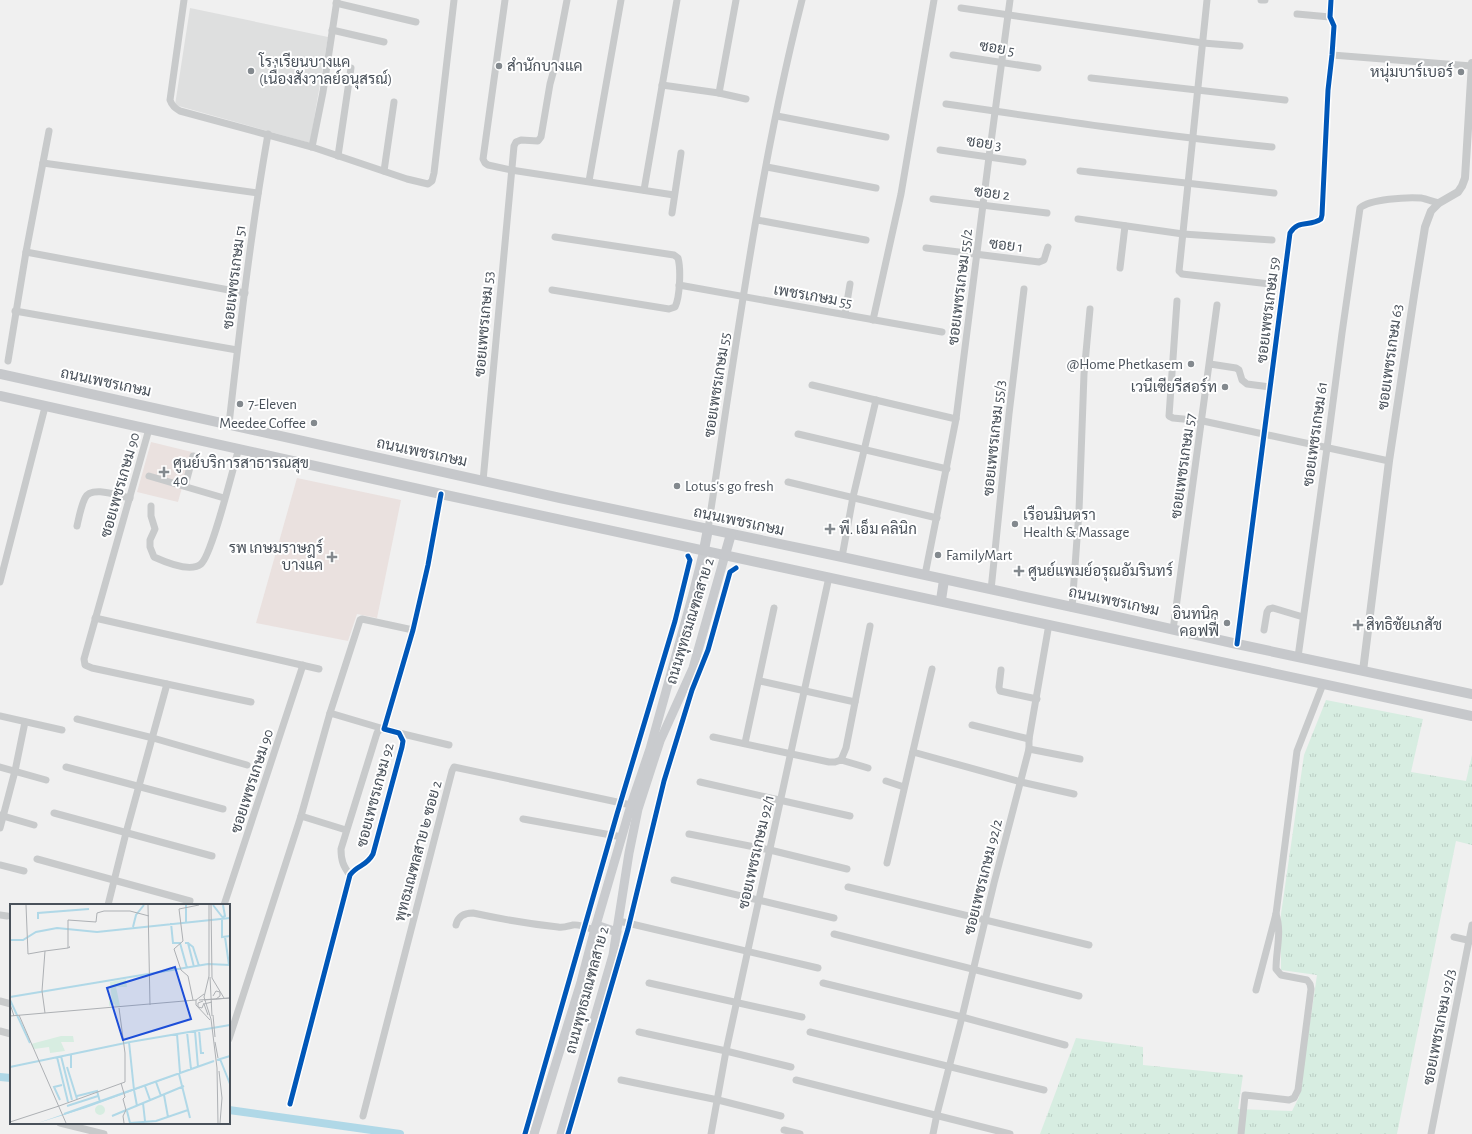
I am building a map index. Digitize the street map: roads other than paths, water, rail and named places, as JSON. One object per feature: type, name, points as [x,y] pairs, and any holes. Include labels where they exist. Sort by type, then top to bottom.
[{"type":"main road","name":"ถนนเพชรเกษม","points":[[0,374],[483,481],[842,557],[1472,694]]},
{"type":"main road","points":[[0,396],[441,494],[941,600],[1472,716]]},
{"type":"main road","points":[[704,550],[708,529]]},
{"type":"main road","points":[[725,555],[731,534]]},
{"type":"main road","name":"ถนนพุทธมณฑลสาย 2","points":[[534,1134],[581,982],[595,927],[631,805],[650,749],[680,644],[704,550]]},
{"type":"main road","name":"ถนนพุทธมณฑลสาย 2","points":[[562,1131],[613,955],[628,853],[638,809],[660,741],[693,668],[725,555]]},
{"type":"main road","points":[[941,600],[944,580]]},
{"type":"main road","points":[[595,927],[617,932]]},
{"type":"street","points":[[184,0],[170,100],[171,105],[180,111],[268,134],[420,183],[428,184],[432,181],[437,152],[454,0]]},
{"type":"street","points":[[504,0],[483,159],[485,163],[511,170],[674,195]]},
{"type":"street","name":"ซอยเพชรเกษม 53","points":[[483,481],[514,146],[516,142],[521,140],[538,141],[541,137],[550,84],[554,73],[566,0]]},
{"type":"street","points":[[589,181],[621,0]]},
{"type":"street","points":[[644,190],[677,0]]},
{"type":"street","points":[[719,93],[736,0]]},
{"type":"street","name":"ซอยเพชรเกษม 55","points":[[708,529],[752,245],[786,66],[802,0]]},
{"type":"street","points":[[873,320],[901,194],[934,0]]},
{"type":"street","name":"ซอยเพชรเกษม 55/2","points":[[925,575],[956,419],[1010,0]]},
{"type":"street","points":[[1207,0],[1179,271],[1180,274],[1270,284]]},
{"type":"street","name":"ซอยเพชรเกษม 59","points":[[1238,644],[1290,233],[1293,228],[1298,225],[1317,222],[1321,219],[1322,215],[1328,90],[1334,26],[1330,17],[1331,0]]},
{"type":"street","points":[[312,147],[323,92],[336,2],[416,22]]},
{"type":"street","points":[[961,8],[1203,43],[1240,46]]},
{"type":"street","points":[[1297,14],[1330,17]]},
{"type":"street","points":[[332,30],[384,42]]},
{"type":"street","name":"ซอย 5","points":[[952,55],[1038,68]]},
{"type":"street","points":[[1332,55],[1472,64]]},
{"type":"street","name":"ซอยเพชรเกษม 63","points":[[1363,671],[1389,460],[1414,289],[1425,228],[1431,211],[1440,203],[1458,192],[1465,178],[1470,134],[1472,64]]},
{"type":"street","points":[[338,156],[351,68]]},
{"type":"street","points":[[1091,78],[1286,100]]},
{"type":"street","points":[[662,85],[719,93],[746,99]]},
{"type":"street","points":[[384,171],[394,102]]},
{"type":"street","points":[[946,104],[1192,139],[1272,147]]},
{"type":"street","points":[[777,116],[886,137]]},
{"type":"street","points":[[8,361],[15,311],[49,131]]},
{"type":"street","name":"ซอยเพชรเกษม 51","points":[[229,424],[237,350],[258,193],[268,134]]},
{"type":"street","name":"ซอย 3","points":[[940,150],[1023,162]]},
{"type":"street","points":[[672,213],[681,153]]},
{"type":"street","points":[[43,163],[258,193]]},
{"type":"street","points":[[767,167],[876,188]]},
{"type":"street","points":[[1080,171],[1274,193]]},
{"type":"street","name":"ซอยเพชรเกษม 61","points":[[1298,657],[1360,208],[1364,204],[1373,202],[1406,198],[1422,198],[1440,203]]},
{"type":"street","name":"ซอย 2","points":[[933,199],[1047,213]]},
{"type":"street","points":[[1078,219],[1183,234],[1272,240]]},
{"type":"street","points":[[757,220],[866,240]]},
{"type":"street","points":[[1120,268],[1125,226]]},
{"type":"street","points":[[552,290],[669,309],[674,308],[677,303],[679,285],[679,262],[678,258],[674,255],[555,237]]},
{"type":"street","name":"ซอย 1","points":[[926,248],[1039,262],[1044,260],[1048,247]]},
{"type":"street","points":[[26,252],[245,293]]},
{"type":"street","points":[[845,314],[850,284]]},
{"type":"street","name":"เพชรเกษม 55","points":[[679,285],[942,332]]},
{"type":"street","name":"ซอยเพชรเกษม 55/3","points":[[991,590],[1009,414],[1024,289]]},
{"type":"street","points":[[1176,301],[1169,416],[1173,418],[1202,421],[1389,460]]},
{"type":"street","name":"ซอยเพชรเกษม 57","points":[[1173,630],[1217,305]]},
{"type":"street","points":[[1072,608],[1079,511],[1084,374],[1090,309]]},
{"type":"street","points":[[15,311],[237,350]]},
{"type":"street","points":[[1210,364],[1236,368],[1240,370],[1242,380],[1247,384],[1270,387]]},
{"type":"street","points":[[812,385],[956,419]]},
{"type":"street","points":[[842,557],[853,497],[876,400]]},
{"type":"street","points":[[0,582],[45,407]]},
{"type":"street","name":"ซอยเพชรเกษม 90","points":[[149,429],[95,618],[84,659],[85,665],[92,668],[250,702]]},
{"type":"street","points":[[798,434],[946,469]]},
{"type":"street","points":[[151,506],[151,516],[155,529],[150,540],[150,547],[154,557],[182,567],[194,567],[201,564],[210,547],[239,448]]},
{"type":"street","points":[[185,486],[193,456]]},
{"type":"street","points":[[148,476],[224,498]]},
{"type":"street","points":[[788,482],[937,518]]},
{"type":"street","points":[[77,526],[85,498],[88,494],[100,492],[130,498]]},
{"type":"street","name":"ซอยเพชรเกษม 92","points":[[384,729],[412,630],[428,565],[441,494]]},
{"type":"street","name":"ซอยเพชรเกษม 92/1","points":[[710,1134],[718,1100],[726,1051],[829,577]]},
{"type":"street","points":[[745,743],[760,681],[774,608]]},
{"type":"street","points":[[1264,630],[1269,609],[1273,608],[1303,617]]},
{"type":"street","points":[[95,618],[319,669]]},
{"type":"street","points":[[230,1036],[301,816],[330,712],[360,620],[362,619],[412,630]]},
{"type":"street","name":"ซอยเพชรเกษม 92/2","points":[[933,1134],[1029,749],[1029,739],[1049,624]]},
{"type":"street","points":[[841,760],[846,748],[870,626]]},
{"type":"street","name":"ซอยเพชรเกษม 90","points":[[224,904],[303,665]]},
{"type":"street","points":[[886,862],[932,669]]},
{"type":"street","points":[[1001,670],[1000,691],[1037,699]]},
{"type":"street","points":[[760,681],[855,702]]},
{"type":"street","points":[[108,904],[167,684]]},
{"type":"street","points":[[1256,990],[1276,914],[1297,751],[1323,684]]},
{"type":"street","name":"ซอยเพชรเกษม 92","points":[[330,712],[399,733],[403,741],[373,854],[365,864],[355,869],[350,875]]},
{"type":"street","points":[[0,716],[62,730]]},
{"type":"street","points":[[77,719],[153,738],[246,766]]},
{"type":"street","points":[[0,828],[1,816],[15,771],[25,722]]},
{"type":"street","points":[[972,725],[1029,739]]},
{"type":"street","name":"ซอยเพชรเกษม 92","points":[[301,816],[346,830],[376,733],[379,730],[384,729]]},
{"type":"street","points":[[399,733],[448,745]]},
{"type":"street","points":[[713,737],[829,762],[841,760],[868,768]]},
{"type":"street","points":[[1029,749],[1080,759]]},
{"type":"street","points":[[913,752],[1021,782],[1074,794]]},
{"type":"street","points":[[0,767],[46,780]]},
{"type":"street","points":[[66,767],[223,809]]},
{"type":"street","name":"พุทธมณฑลสาย ๒ ซอย 2","points":[[363,1116],[454,768],[631,805]]},
{"type":"street","points":[[886,781],[904,787]]},
{"type":"street","points":[[700,782],[850,816]]},
{"type":"street","points":[[54,813],[212,856]]},
{"type":"street","points":[[1,816],[34,825]]},
{"type":"street","points":[[523,819],[622,837]]},
{"type":"street","points":[[290,1104],[350,875],[345,869],[341,860],[341,849],[346,830]]},
{"type":"street","points":[[688,834],[770,850],[847,869]]},
{"type":"street","points":[[37,859],[190,901]]},
{"type":"street","points":[[0,865],[24,871]]},
{"type":"street","points":[[674,880],[834,918]]},
{"type":"street","points":[[848,887],[1089,945]]},
{"type":"street","points":[[456,924],[460,916],[466,913],[473,913],[553,927],[567,928],[573,925],[595,927]]},
{"type":"street","points":[[1241,1134],[1245,1095],[1289,1100],[1294,1098],[1298,1090],[1310,984],[1307,980],[1281,975],[1276,969],[1280,932],[1276,914]]},
{"type":"street","points":[[619,921],[748,950],[818,968]]},
{"type":"street","name":"ซอยเพชรเกษม 92/3","points":[[1431,1134],[1472,925]]},
{"type":"street","points":[[834,934],[1079,996]]},
{"type":"street","points":[[1454,937],[1470,941]]},
{"type":"street","points":[[823,982],[1065,1045]]},
{"type":"street","points":[[649,983],[802,1017]]},
{"type":"street","points":[[0,1001],[10,1004]]},
{"type":"street","points":[[0,1031],[10,1034]]},
{"type":"street","points":[[639,1032],[726,1051],[791,1068]]},
{"type":"street","points":[[810,1032],[1044,1090]]},
{"type":"street","points":[[621,1080],[718,1100],[781,1116]]},
{"type":"street","points":[[796,1080],[937,1114],[1010,1134]]},
{"type":"street","points":[[64,1124],[104,1134]]},
{"type":"street","points":[[784,1130],[800,1134]]},
{"type":"waterway","points":[[0,1077],[10,1078]]},
{"type":"waterway","points":[[230,1110],[400,1134]]},
{"type":"place","name":"สำนักบางแค","points":[[499,66]]},
{"type":"place","name":"โรงเรียนบางแค (เนื่องสังวาลย์อนุสรณ์)","points":[[251,71]]},
{"type":"place","name":"หนุ่มบาร์เบอร์","points":[[1461,72]]},
{"type":"place","name":"@Home Phetkasem","points":[[1191,364]]},
{"type":"place","name":"เวนีเซียรีสอร์ท","points":[[1225,387]]},
{"type":"place","name":"7-Eleven","points":[[240,404]]},
{"type":"place","name":"Meedee Coffee","points":[[314,423]]},
{"type":"place","name":"ศูนย์บริการสาธารณสุข 40","points":[[164,472]]},
{"type":"place","name":"Lotus's go fresh","points":[[677,486]]},
{"type":"place","name":"เรือนมินตรา Health & Massage","points":[[1015,524]]},
{"type":"place","name":"พี. เอ็ม คลินิก","points":[[830,529]]},
{"type":"place","name":"FamilyMart","points":[[938,555]]},
{"type":"place","name":"รพ เกษมราษฎร์ บางแค","points":[[332,557]]},
{"type":"place","name":"ศูนย์แพมย์อรุณอัมรินทร์","points":[[1019,571]]},
{"type":"place","name":"อินทนิล คอฟฟี่","points":[[1227,623]]},
{"type":"place","name":"สิทธิชัยเภสัช","points":[[1358,625]]}]
